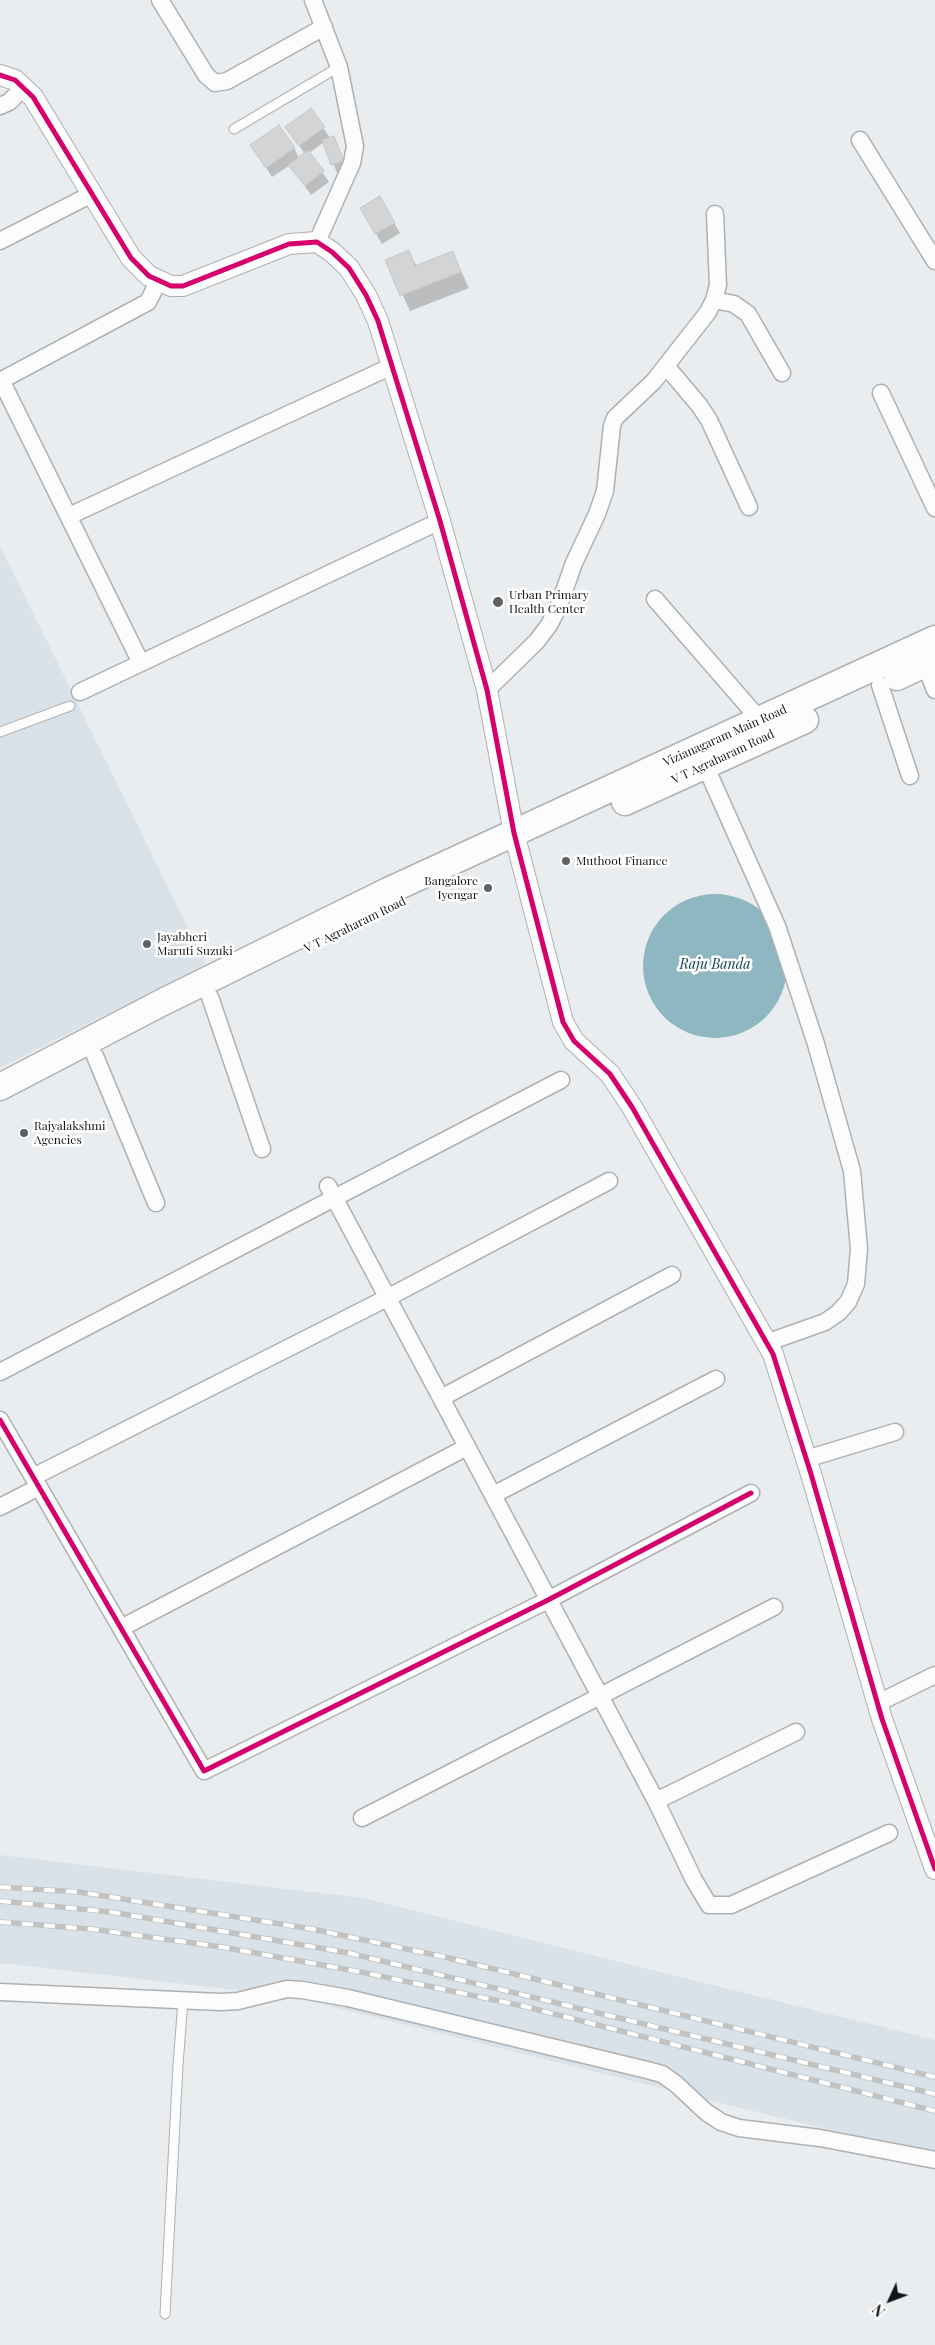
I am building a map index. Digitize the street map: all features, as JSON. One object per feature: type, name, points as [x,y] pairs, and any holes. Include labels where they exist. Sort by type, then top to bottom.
[{"type":"main road","name":"Vizianagaram Main Road","points":[[516,841],[760,720],[935,639]]},
{"type":"main road","name":"V T Agraharam Road","points":[[0,1087],[161,1003],[344,912],[705,766],[930,662]]},
{"type":"main road","name":"V T Agraharam Road","points":[[0,1107],[95,1056],[339,932],[484,864],[516,841]]},
{"type":"street","points":[[160,0],[206,75],[215,84],[227,81],[324,27]]},
{"type":"street","points":[[313,0],[339,67],[355,146],[352,163],[317,242]]},
{"type":"street","points":[[0,76],[15,80],[24,87],[131,258],[158,282],[171,286],[183,286],[289,244],[317,242],[332,252],[348,268],[366,295],[378,321],[440,521],[487,690],[516,841],[563,1022],[583,1052],[610,1074],[632,1107],[773,1354],[878,1703],[935,1869]]},
{"type":"street","points":[[0,106],[8,102],[24,87]]},
{"type":"street","points":[[860,140],[935,261]]},
{"type":"street","points":[[0,241],[92,194]]},
{"type":"street","points":[[487,690],[537,641],[549,625],[558,608],[580,548],[600,507],[604,491],[612,426],[615,418],[650,386],[708,312],[714,300],[718,285],[715,214]]},
{"type":"street","points":[[140,663],[1,381],[148,302],[158,282]]},
{"type":"street","points":[[714,300],[734,304],[748,314],[782,374]]},
{"type":"street","points":[[68,516],[392,366]]},
{"type":"street","points":[[666,366],[699,405],[709,420],[749,507]]},
{"type":"street","points":[[881,393],[935,508]]},
{"type":"street","points":[[80,692],[440,521]]},
{"type":"street","points":[[655,599],[760,720]]},
{"type":"street","points":[[930,662],[935,690]]},
{"type":"street","points":[[880,685],[910,776]]},
{"type":"street","points":[[705,766],[777,926],[816,1044],[852,1171],[859,1249],[856,1284],[848,1302],[838,1313],[825,1322],[766,1343]]},
{"type":"street","points":[[210,997],[262,1150]]},
{"type":"street","points":[[95,1056],[156,1204]]},
{"type":"street","points":[[0,1372],[331,1192],[561,1080]]},
{"type":"street","points":[[0,1508],[36,1482],[609,1181]]},
{"type":"street","points":[[331,1192],[656,1801],[694,1880],[709,1905],[731,1904],[889,1833]]},
{"type":"street","points":[[441,1398],[672,1275]]},
{"type":"street","points":[[493,1495],[716,1379]]},
{"type":"street","points":[[0,1420],[204,1771],[548,1600],[751,1493]]},
{"type":"street","points":[[806,1459],[895,1432]]},
{"type":"street","points":[[121,1628],[467,1447]]},
{"type":"street","points":[[362,1818],[774,1607]]},
{"type":"street","points":[[878,1703],[935,1675]]},
{"type":"street","points":[[656,1801],[796,1732]]},
{"type":"street","points":[[0,1992],[238,2001],[287,1989],[348,1998],[662,2074],[706,2112],[721,2122],[739,2128],[820,2138],[935,2160]]},
{"type":"lane","points":[[234,128],[339,67]]},
{"type":"lane","points":[[0,732],[70,706]]},
{"type":"lane","points":[[165,2314],[177,2075],[184,2000]]},
{"type":"shaded area","points":[[0,546],[206,964],[0,1068]]},
{"type":"shaded area","points":[[0,1855],[363,1898],[935,2040],[935,2156],[289,1996],[0,1963]]},
{"type":"water","name":"Raju Banda","points":[[715,894],[742,900],[755,906],[766,915],[775,926],[781,939],[787,966],[781,993],[775,1006],[766,1017],[755,1026],[742,1032],[715,1038],[688,1032],[675,1026],[664,1017],[655,1006],[649,993],[643,966],[649,939],[655,926],[664,915],[675,906],[688,900]]},
{"type":"building","points":[[311,108],[325,127],[299,146],[285,127]]},
{"type":"building","points":[[279,125],[295,148],[266,168],[250,145]]},
{"type":"building","points":[[334,136],[344,161],[331,165],[322,140]]},
{"type":"building","points":[[308,150],[324,171],[305,186],[288,165]]},
{"type":"building","points":[[380,196],[395,223],[375,234],[360,208]]},
{"type":"building","points":[[409,250],[415,266],[453,251],[461,272],[400,296],[385,260]]},
{"type":"railway","points":[[0,1887],[79,1892],[312,1929],[445,1957],[935,2077]]},
{"type":"railway","points":[[0,1901],[111,1912],[349,1953],[935,2094]]},
{"type":"railway","points":[[0,1922],[91,1929],[222,1947],[361,1972],[523,2006],[935,2111]]},
{"type":"cycle path","points":[[0,75],[15,80],[33,97],[131,258],[149,276],[171,286],[183,286],[289,244],[317,242],[332,252],[349,268],[366,295],[378,321],[440,521],[487,690],[514,833],[563,1022],[574,1041],[610,1074],[632,1107],[773,1354],[811,1474],[882,1719],[935,1869]]},
{"type":"cycle path","points":[[0,1420],[204,1771],[548,1600],[751,1493]]},
{"type":"place","name":"Urban Primary Health Center","points":[[498,602]]},
{"type":"place","name":"Muthoot Finance","points":[[566,861]]},
{"type":"place","name":"Bangalore Iyengar","points":[[488,888]]},
{"type":"place","name":"Jayabheri Maruti Suzuki","points":[[147,944]]},
{"type":"place","name":"Rajyalakshmi Agencies","points":[[24,1133]]}]
